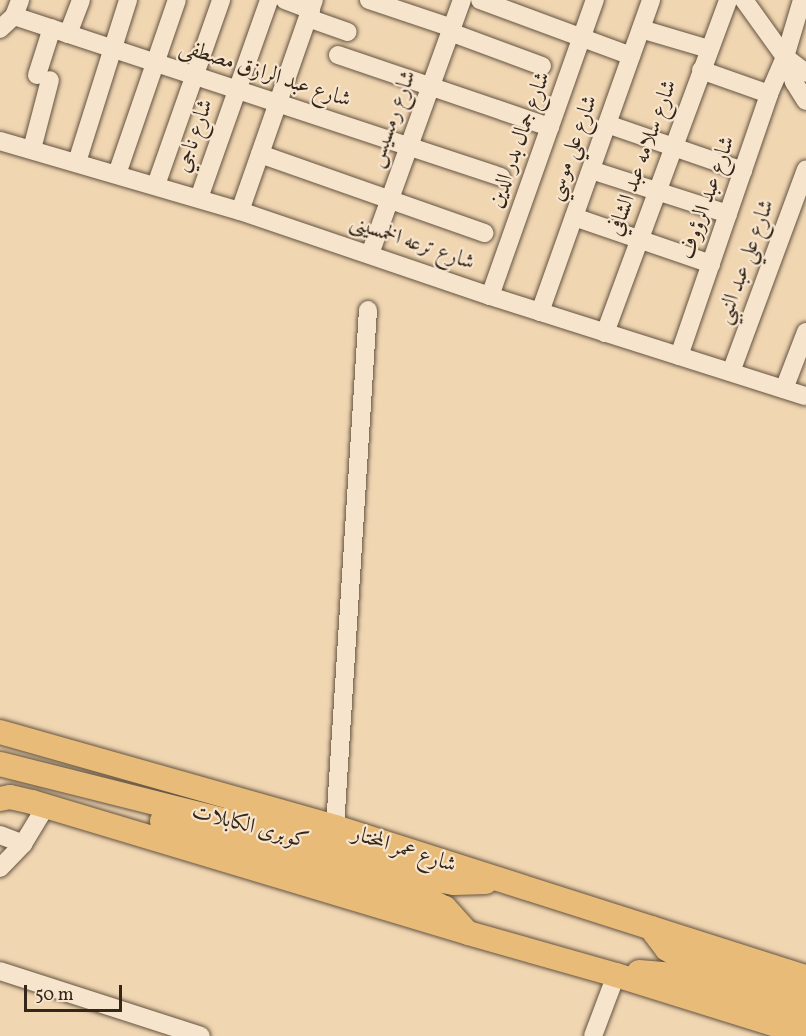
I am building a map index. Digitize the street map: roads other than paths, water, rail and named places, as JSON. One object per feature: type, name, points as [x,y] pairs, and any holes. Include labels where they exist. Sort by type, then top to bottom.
[{"type":"main road","name":"شارع عمر المختار","points":[[3,735],[334,827],[806,977]]},
{"type":"main road","points":[[4,783],[46,806],[468,933],[616,975],[806,1034]]},
{"type":"main road","name":"كوبرى الكابلات","points":[[4,783],[286,836],[431,879],[454,883],[500,880]]},
{"type":"main road","name":"كوبرى الكابلات","points":[[4,783],[280,853],[415,893],[445,908],[468,933]]},
{"type":"main road","points":[[651,928],[667,949],[682,958],[806,994]]},
{"type":"main road","points":[[616,975],[635,972],[674,975],[806,1015]]},
{"type":"street","points":[[32,149],[44,77],[60,31],[81,0]]},
{"type":"street","points":[[76,162],[128,0]]},
{"type":"street","points":[[117,174],[177,0]]},
{"type":"street","points":[[156,185],[221,0]]},
{"type":"street","name":"شارع ناجي","points":[[199,198],[269,0]]},
{"type":"street","points":[[285,0],[311,9],[348,32]]},
{"type":"street","points":[[369,0],[543,66]]},
{"type":"street","name":"شارع رمسيس","points":[[370,254],[462,0]]},
{"type":"street","points":[[480,0],[631,56]]},
{"type":"street","name":"شارع جمال بدر الدين","points":[[490,296],[595,0]]},
{"type":"street","name":"شارع علي موسي","points":[[540,312],[651,0]]},
{"type":"street","name":"شارع سلامه عبد الشافي","points":[[605,333],[728,0]]},
{"type":"street","points":[[744,0],[785,57],[806,101]]},
{"type":"street","name":"شارع عبد الرؤوف","points":[[679,356],[769,94],[785,57],[802,0]]},
{"type":"street","points":[[0,29],[17,8]]},
{"type":"street","name":"شارع عبد الرازق مصطفى","points":[[17,8],[60,31],[501,177]]},
{"type":"street","points":[[240,210],[311,9]]},
{"type":"street","points":[[641,29],[709,49]]},
{"type":"street","points":[[338,55],[550,127]]},
{"type":"street","points":[[785,57],[806,73]]},
{"type":"street","points":[[701,70],[769,94]]},
{"type":"street","points":[[607,124],[743,171]]},
{"type":"street","name":"شارع ترعه الخمسينى","points":[[0,141],[240,210],[490,296],[806,396]]},
{"type":"street","points":[[260,154],[484,232]]},
{"type":"street","name":"شارع علي عبد النبي","points":[[731,372],[806,169]]},
{"type":"street","points":[[591,170],[728,214]]},
{"type":"street","points":[[574,218],[711,264]]},
{"type":"street","points":[[334,827],[368,310]]},
{"type":"street","points":[[784,389],[806,332]]},
{"type":"street","points":[[0,868],[24,844],[46,806]]},
{"type":"street","points":[[0,835],[24,844]]},
{"type":"street","points":[[0,971],[201,1036]]},
{"type":"street","points":[[593,1036],[616,975]]}]
